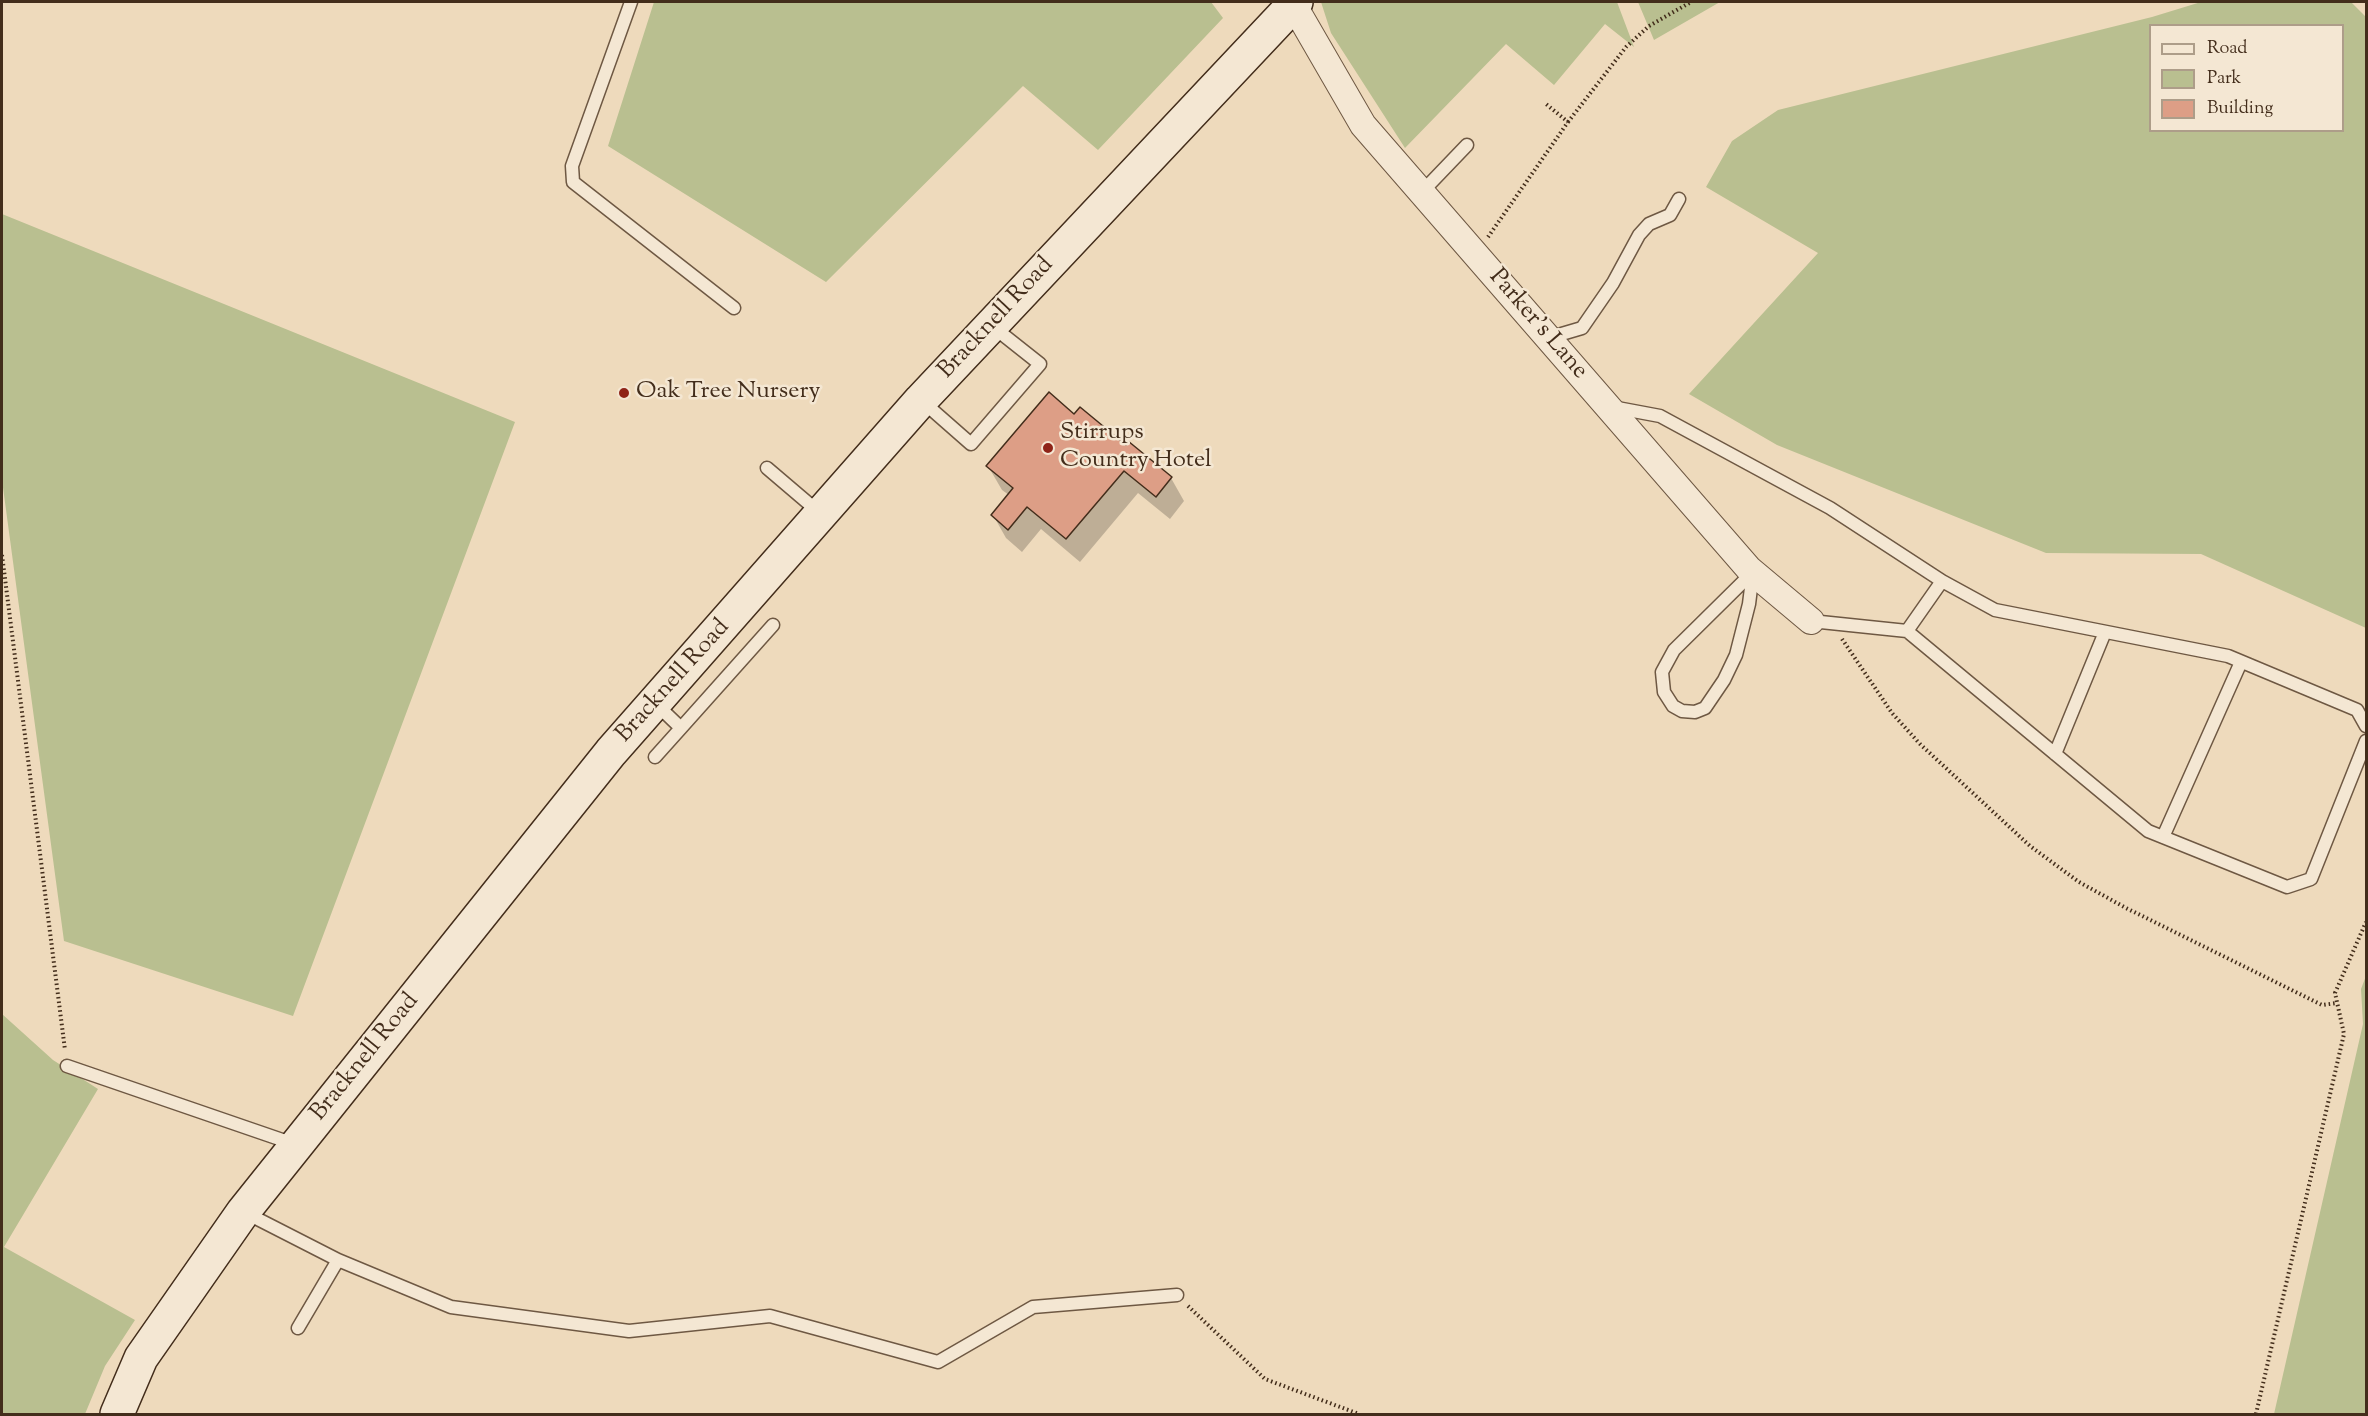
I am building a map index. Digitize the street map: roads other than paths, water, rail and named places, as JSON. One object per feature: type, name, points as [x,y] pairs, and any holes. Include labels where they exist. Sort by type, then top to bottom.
[{"type":"main road","name":"Bracknell Road","points":[[117,1414],[141,1358],[243,1212],[611,752],[656,704],[921,400],[1295,3]]},
{"type":"street","name":"Parker's Lane","points":[[1295,3],[1363,125],[1420,193],[1753,572],[1821,623]]},
{"type":"lane","points":[[631,2],[572,166],[573,182],[734,308]]},
{"type":"lane","points":[[1420,193],[1467,145]]},
{"type":"lane","points":[[1548,338],[1582,327],[1613,283],[1639,235],[1649,224],[1670,214],[1679,199]]},
{"type":"lane","points":[[921,400],[970,444],[1040,364],[991,325]]},
{"type":"lane","points":[[1608,406],[1660,416],[1830,508],[1942,581],[1995,610],[2228,656],[2357,710],[2367,726]]},
{"type":"lane","points":[[767,468],[822,515]]},
{"type":"lane","points":[[1753,572],[1749,604],[1736,655],[1724,680],[1705,708],[1695,712],[1682,711],[1673,706],[1664,692],[1662,672],[1674,650],[1753,572]]},
{"type":"lane","points":[[1907,632],[1942,581]]},
{"type":"lane","points":[[1821,623],[1907,632],[2148,831],[2287,887],[2311,879],[2367,741]]},
{"type":"lane","points":[[655,757],[773,624]]},
{"type":"lane","points":[[2055,754],[2105,632]]},
{"type":"lane","points":[[2163,837],[2241,662]]},
{"type":"lane","points":[[656,704],[681,728]]},
{"type":"lane","points":[[67,1066],[296,1144]]},
{"type":"lane","points":[[243,1212],[338,1260],[451,1307],[629,1331],[770,1316],[938,1362],[1033,1307],[1177,1295]]},
{"type":"lane","points":[[298,1328],[338,1260]]},
{"type":"place","name":"Oak Tree Nursery","points":[[624,393]]},
{"type":"place","name":"Stirrups Country Hotel","points":[[1048,448]]}]
